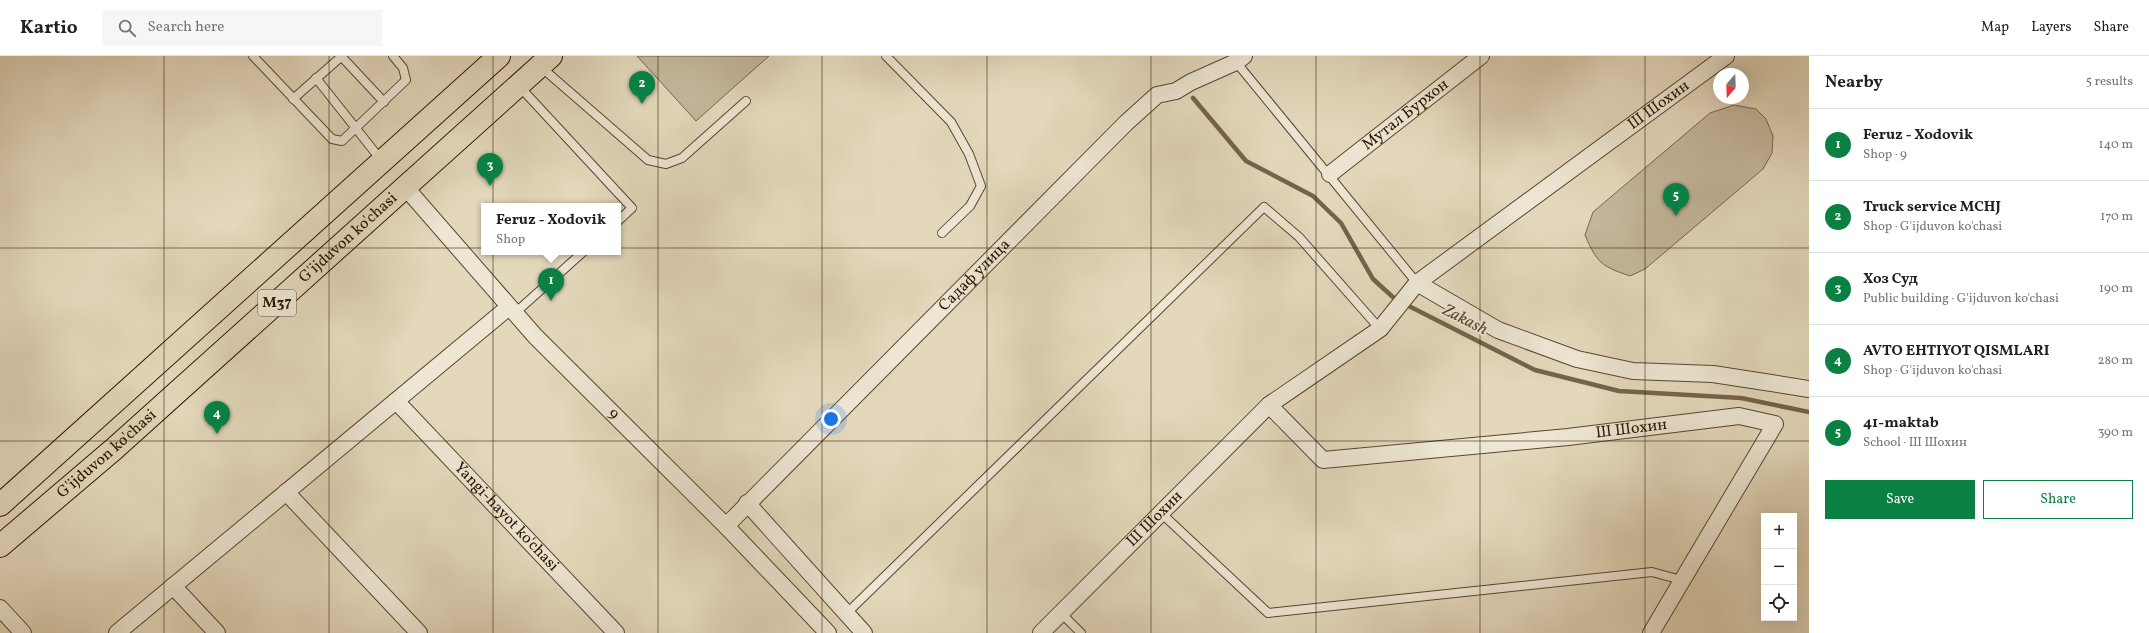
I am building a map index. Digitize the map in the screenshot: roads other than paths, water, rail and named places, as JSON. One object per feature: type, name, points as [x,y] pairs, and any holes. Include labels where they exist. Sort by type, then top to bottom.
[{"type":"main road","name":"G'ijduvon ko'chasi","points":[[0,505],[499,56]]},
{"type":"main road","name":"G'ijduvon ko'chasi","points":[[0,546],[114,449],[546,61]]},
{"type":"main road","points":[[437,112],[461,137]]},
{"type":"main road","points":[[240,290],[263,316]]},
{"type":"street","name":"Мутал Бурхон","points":[[1330,174],[1481,56]]},
{"type":"street","name":"Ш Шохин","points":[[1041,633],[1160,512],[1269,405],[1380,329],[1417,283],[1726,56]]},
{"type":"street","name":"Садаф улица","points":[[726,526],[747,503],[1157,94],[1176,91],[1240,59]]},
{"type":"street","name":"9","points":[[406,188],[535,336],[726,526],[828,633]]},
{"type":"street","points":[[1417,283],[1498,330],[1577,360],[1633,371],[1713,374],[1809,389]]},
{"type":"street","points":[[117,633],[396,401],[512,310]]},
{"type":"street","name":"Yangi-hayot ko'chasi","points":[[396,401],[616,633]]},
{"type":"street","name":"Ш Шохин","points":[[1269,405],[1323,460],[1568,436],[1739,416],[1775,424],[1681,580],[1651,633]]},
{"type":"street","points":[[286,492],[419,633]]},
{"type":"street","points":[[747,503],[864,633]]},
{"type":"street","points":[[173,586],[217,633]]},
{"type":"street","points":[[0,608],[23,633]]},
{"type":"lane","points":[[253,56],[293,100],[332,139],[342,141],[406,80],[403,68],[393,56]]},
{"type":"lane","points":[[293,100],[342,56],[384,102]]},
{"type":"lane","points":[[886,56],[951,122],[969,154],[981,186],[970,206],[942,232]]},
{"type":"lane","points":[[1240,59],[1417,283]]},
{"type":"lane","points":[[546,61],[648,160],[666,164],[682,158],[746,101]]},
{"type":"lane","points":[[316,78],[382,160]]},
{"type":"lane","points":[[518,85],[632,208],[621,218]]},
{"type":"lane","points":[[846,614],[1264,207],[1299,237],[1380,329]]},
{"type":"lane","points":[[512,310],[579,255]]},
{"type":"lane","points":[[1160,512],[1268,613],[1652,572],[1681,580]]},
{"type":"lane","points":[[1061,613],[1081,633]]},
{"type":"waterway","name":"Zakash","points":[[1193,98],[1246,161],[1313,196],[1341,223],[1373,279],[1395,299],[1535,370],[1619,391],[1741,398],[1809,412]]},
{"type":"place","name":"Truck service MCHJ","points":[[642,104]]},
{"type":"place","name":"Хоз Суд","points":[[490,186]]},
{"type":"place","name":"41-maktab","points":[[1676,216]]},
{"type":"place","name":"Feruz - Xodovik","points":[[551,301]]},
{"type":"place","name":"AVTO EHTIYOT QISMLARI","points":[[217,434]]}]
